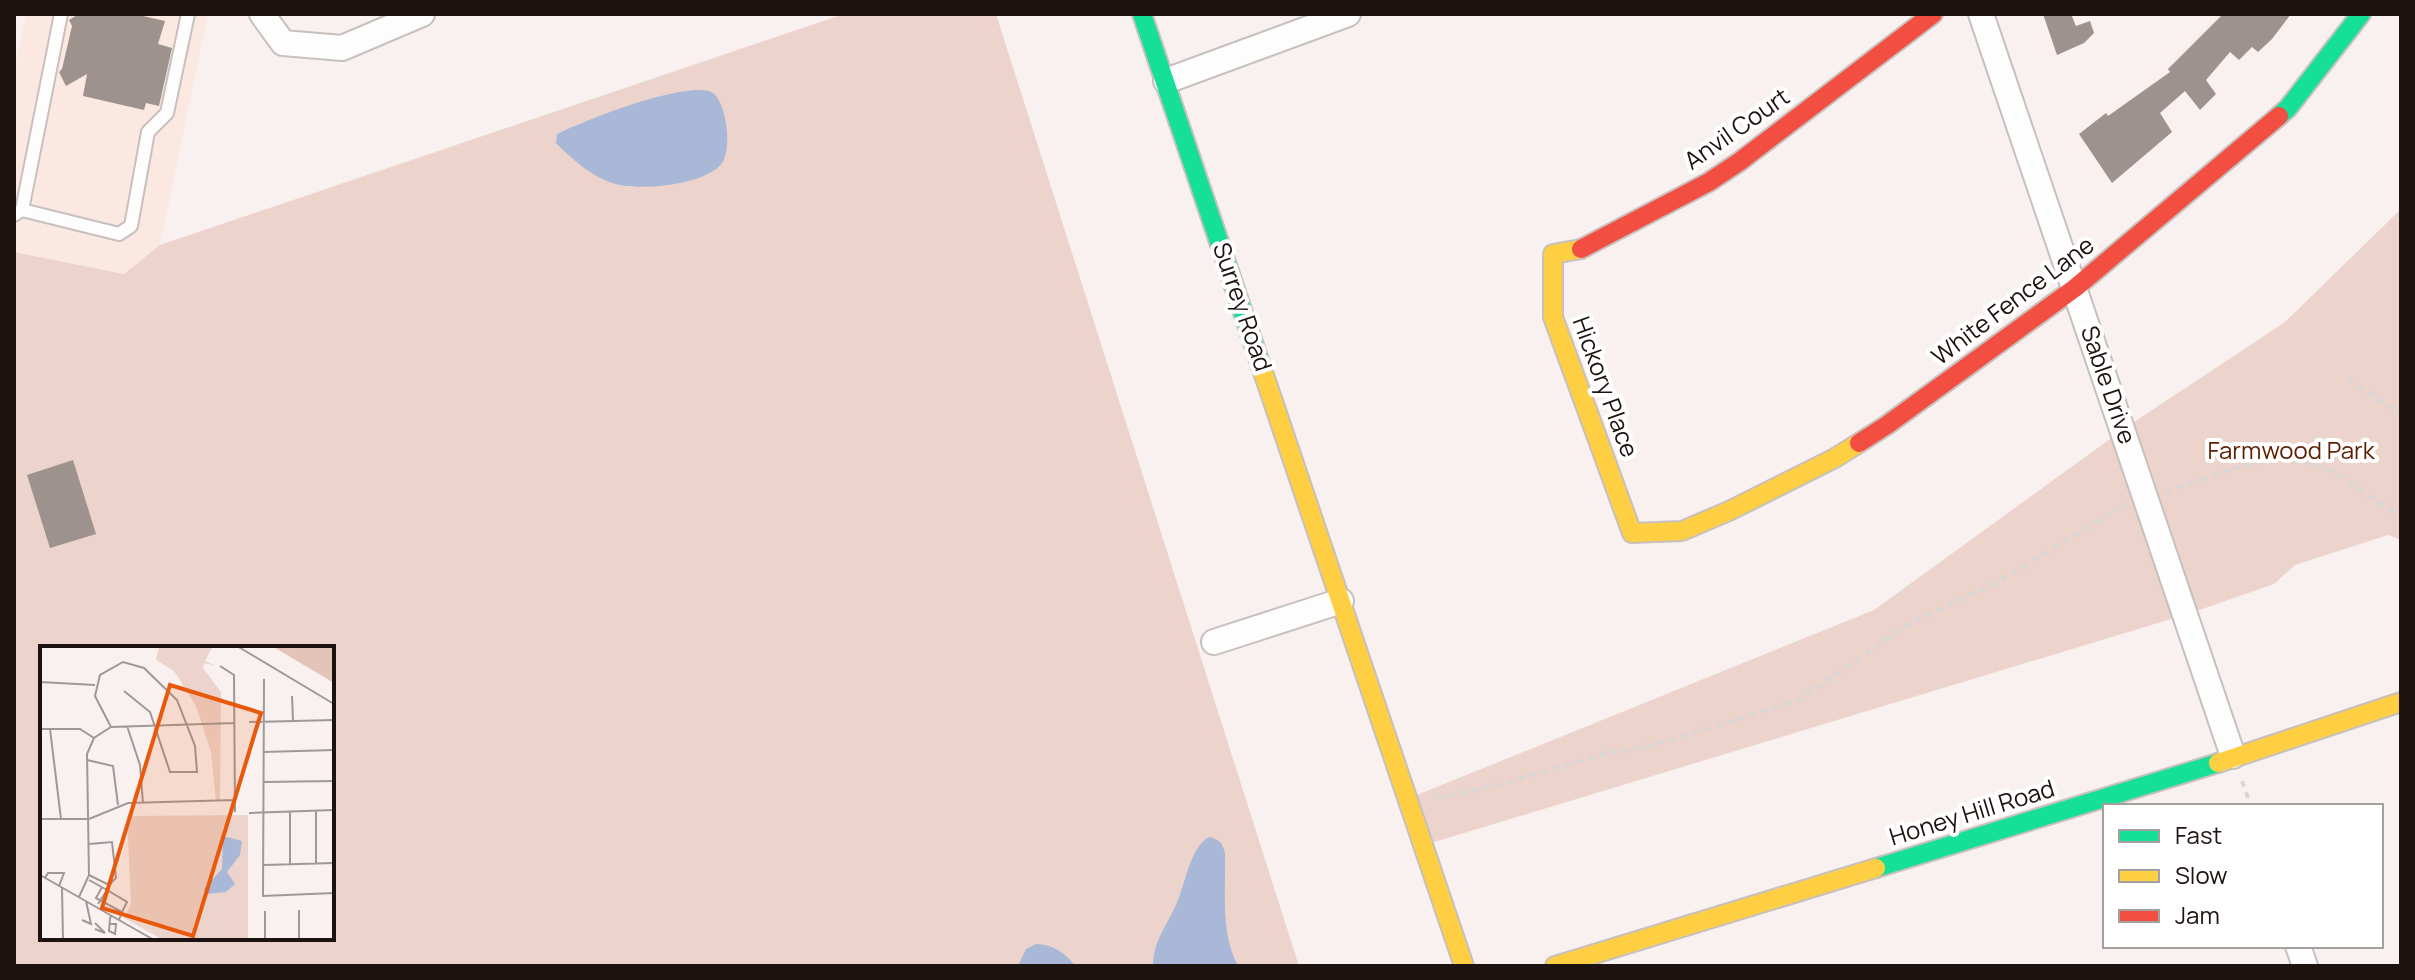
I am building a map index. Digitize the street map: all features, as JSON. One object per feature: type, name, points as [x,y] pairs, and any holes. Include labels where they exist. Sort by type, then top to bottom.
[{"type":"street","points":[[262,14],[283,43],[342,48],[422,14]]},
{"type":"street","name":"Surrey Road","points":[[1142,14],[1464,966]]},
{"type":"street","points":[[1166,81],[1348,14]]},
{"type":"street","name":"Anvil Court","points":[[1553,254],[1580,249],[1709,182],[1933,14]]},
{"type":"street","name":"Sable Drive","points":[[1981,14],[2233,756]]},
{"type":"street","name":"White Fence Lane","points":[[1632,533],[1682,531],[1835,458],[1887,425],[2075,288],[2288,108],[2361,14]]},
{"type":"street","name":"Hickory Place","points":[[1553,254],[1553,317],[1632,533]]},
{"type":"street","points":[[1214,642],[1341,601]]},
{"type":"street","name":"Honey Hill Road","points":[[1555,966],[2186,773],[2401,702]]},
{"type":"lane","points":[[61,14],[18,213],[119,234],[131,226],[148,132],[167,113],[188,14]]},
{"type":"path","points":[[2348,379],[2401,414]]},
{"type":"path","points":[[2171,490],[2257,462],[2305,462],[2330,470],[2401,515]]},
{"type":"path","points":[[1437,798],[1502,784],[1599,755],[1657,744],[1799,699],[1910,623],[1995,584],[2117,509]]},
{"type":"shaded area","points":[[26,14],[208,14],[160,245],[124,274],[14,252],[14,71]]},
{"type":"green space","points":[[844,14],[996,14],[1299,966],[14,966],[14,252],[124,274],[160,245]]},
{"type":"green space","name":"Farmwood Park","points":[[2401,209],[2401,540],[2388,535],[2295,565],[2274,584],[2191,613],[1418,847],[1402,801],[1874,610],[2128,426],[2285,322]]},
{"type":"water","points":[[695,90],[713,93],[722,107],[726,127],[727,148],[722,163],[702,177],[656,186],[616,184],[591,173],[556,143],[557,134],[606,113],[662,96]]},
{"type":"water","points":[[1209,837],[1220,842],[1225,853],[1226,925],[1238,966],[1153,966],[1159,940],[1178,900],[1193,857]]},
{"type":"water","points":[[1036,944],[1058,950],[1075,966],[1018,966],[1026,949]]},
{"type":"building","points":[[79,14],[134,14],[165,21],[158,44],[172,48],[159,106],[146,103],[144,110],[83,96],[87,74],[66,86],[59,72],[72,26],[69,20]]},
{"type":"building","points":[[2043,14],[2071,14],[2076,26],[2090,21],[2094,33],[2084,43],[2057,55]]},
{"type":"building","points":[[2223,14],[2291,14],[2258,52],[2252,47],[2239,60],[2230,52],[2206,80],[2216,94],[2200,110],[2185,91],[2160,113],[2172,132],[2112,183],[2079,134],[2170,72],[2168,69]]},
{"type":"building","points":[[73,460],[96,534],[50,548],[27,475]]},
{"type":"traffic: fast","points":[[1142,14],[1261,366]]},
{"type":"traffic: fast","points":[[2279,116],[2361,14]]},
{"type":"traffic: fast","points":[[1876,868],[2218,763]]},
{"type":"traffic: slow","points":[[1581,249],[1553,254],[1553,317],[1632,533],[1682,531],[1729,511],[1859,443]]},
{"type":"traffic: slow","points":[[1261,366],[1464,966]]},
{"type":"traffic: slow","points":[[2218,763],[2401,702]]},
{"type":"traffic: slow","points":[[1555,966],[1876,868]]},
{"type":"traffic: jam","points":[[1581,249],[1709,182],[1739,162],[1933,14]]},
{"type":"traffic: jam","points":[[1859,443],[2075,288],[2279,116]]}]
